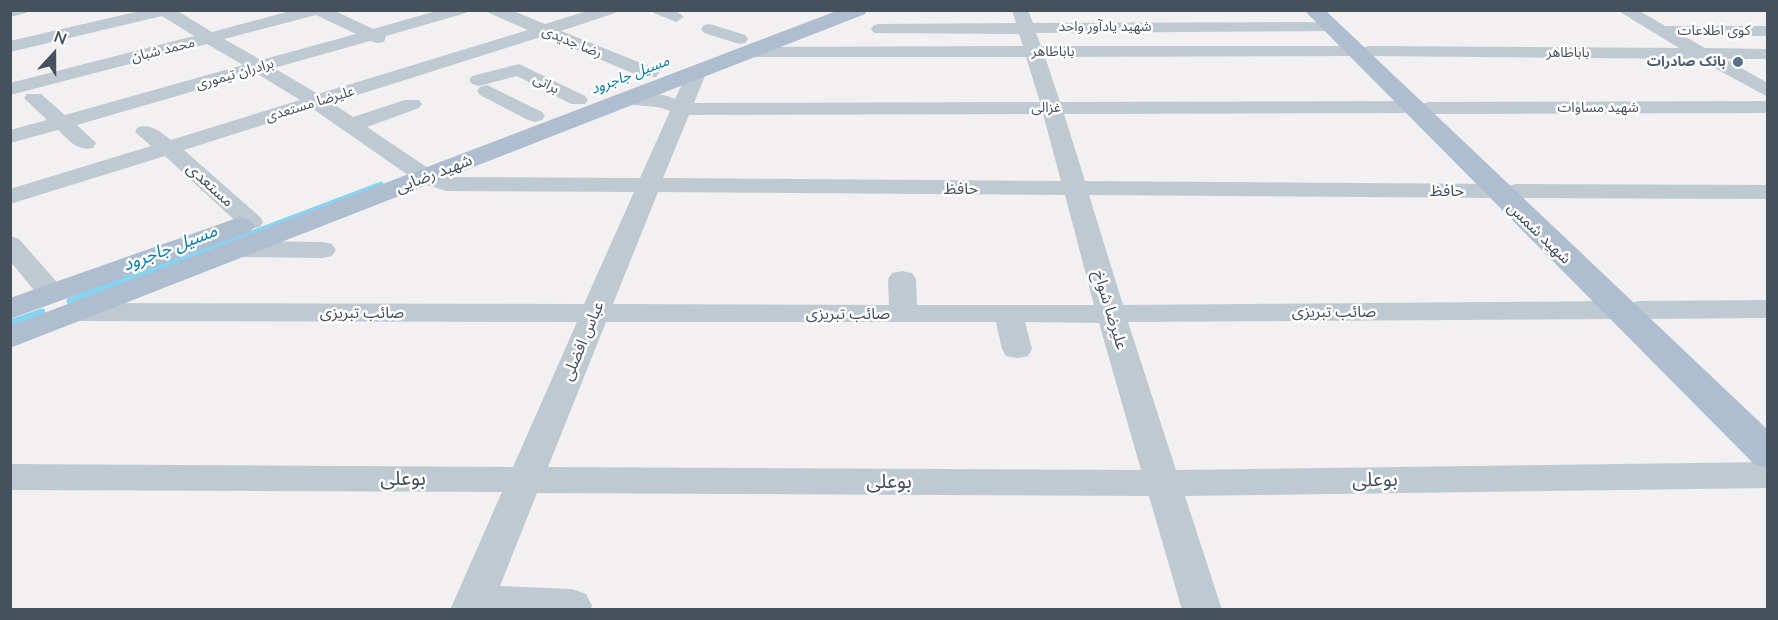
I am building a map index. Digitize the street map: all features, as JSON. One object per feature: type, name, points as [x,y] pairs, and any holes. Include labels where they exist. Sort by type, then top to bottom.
[{"type":"main road","name":"شهید رضایی","points":[[10,309],[251,222],[417,171],[629,99],[696,74],[818,10]]},
{"type":"main road","name":"شهید رضایی","points":[[10,338],[241,249],[535,116],[649,73],[746,46],[858,10]]},
{"type":"main road","name":"شهید شمس","points":[[1313,10],[1328,19],[1362,51],[1628,310],[1767,454]]},
{"type":"main road","name":"شهید شمس","points":[[1628,310],[1767,432]]},
{"type":"street","points":[[20,10],[11,30],[80,87]]},
{"type":"street","points":[[317,10],[476,83],[535,116]]},
{"type":"street","name":"محمد شبان","points":[[10,89],[317,10]]},
{"type":"street","name":"برادران تیموری","points":[[10,137],[460,10]]},
{"type":"street","name":"رضا جدیدی","points":[[495,10],[649,73]]},
{"type":"street","points":[[568,10],[587,17]]},
{"type":"street","name":"علیرضا مستعدی","points":[[10,197],[316,102],[417,56],[545,31],[609,10]]},
{"type":"street","points":[[660,10],[676,17]]},
{"type":"street","points":[[1625,10],[1767,91]]},
{"type":"street","points":[[37,51],[165,11],[316,102],[417,171]]},
{"type":"street","name":"شهید یادآور واحد","points":[[880,29],[1026,30],[1328,19]]},
{"type":"street","name":"باباطاهر","points":[[710,29],[746,46],[1026,30],[1362,51],[1767,54]]},
{"type":"street","name":"علیرضا شواخ","points":[[1026,30],[1052,108],[1111,314],[1202,609]]},
{"type":"street","name":"کوی اطلاعات","points":[[1661,31],[1767,31]]},
{"type":"street","points":[[1472,52],[1488,67]]},
{"type":"street","name":"براتی","points":[[476,83],[519,70],[578,100]]},
{"type":"street","name":"عباس افضلی","points":[[472,606],[696,74]]},
{"type":"street","points":[[199,84],[220,98]]},
{"type":"street","points":[[34,98],[85,143]]},
{"type":"street","name":"غزالی","points":[[629,99],[661,100],[681,109],[1420,108]]},
{"type":"street","points":[[351,125],[412,104]]},
{"type":"street","name":"شهید مساوات","points":[[1420,108],[1767,107]]},
{"type":"street","name":"مستعدی","points":[[146,132],[169,148],[251,222]]},
{"type":"street","name":"حافظ","points":[[417,171],[446,184],[1767,192]]},
{"type":"street","points":[[10,244],[52,294]]},
{"type":"street","points":[[241,249],[323,250]]},
{"type":"street","points":[[902,279],[903,314]]},
{"type":"street","name":"صائب تبریزی","points":[[78,312],[1111,314],[1767,309]]},
{"type":"street","points":[[1008,314],[1017,349]]},
{"type":"street","name":"بوعلی","points":[[10,477],[1163,483],[1767,475]]},
{"type":"street","points":[[472,606],[572,606]]},
{"type":"waterway","name":"مسیل جاجرود","points":[[233,240],[381,184]]},
{"type":"waterway","name":"مسیل جاجرود","points":[[70,301],[237,238]]},
{"type":"waterway","name":"مسیل جاجرود","points":[[10,323],[42,312]]},
{"type":"place","name":"بانک صادرات","points":[[1738,62]]}]
